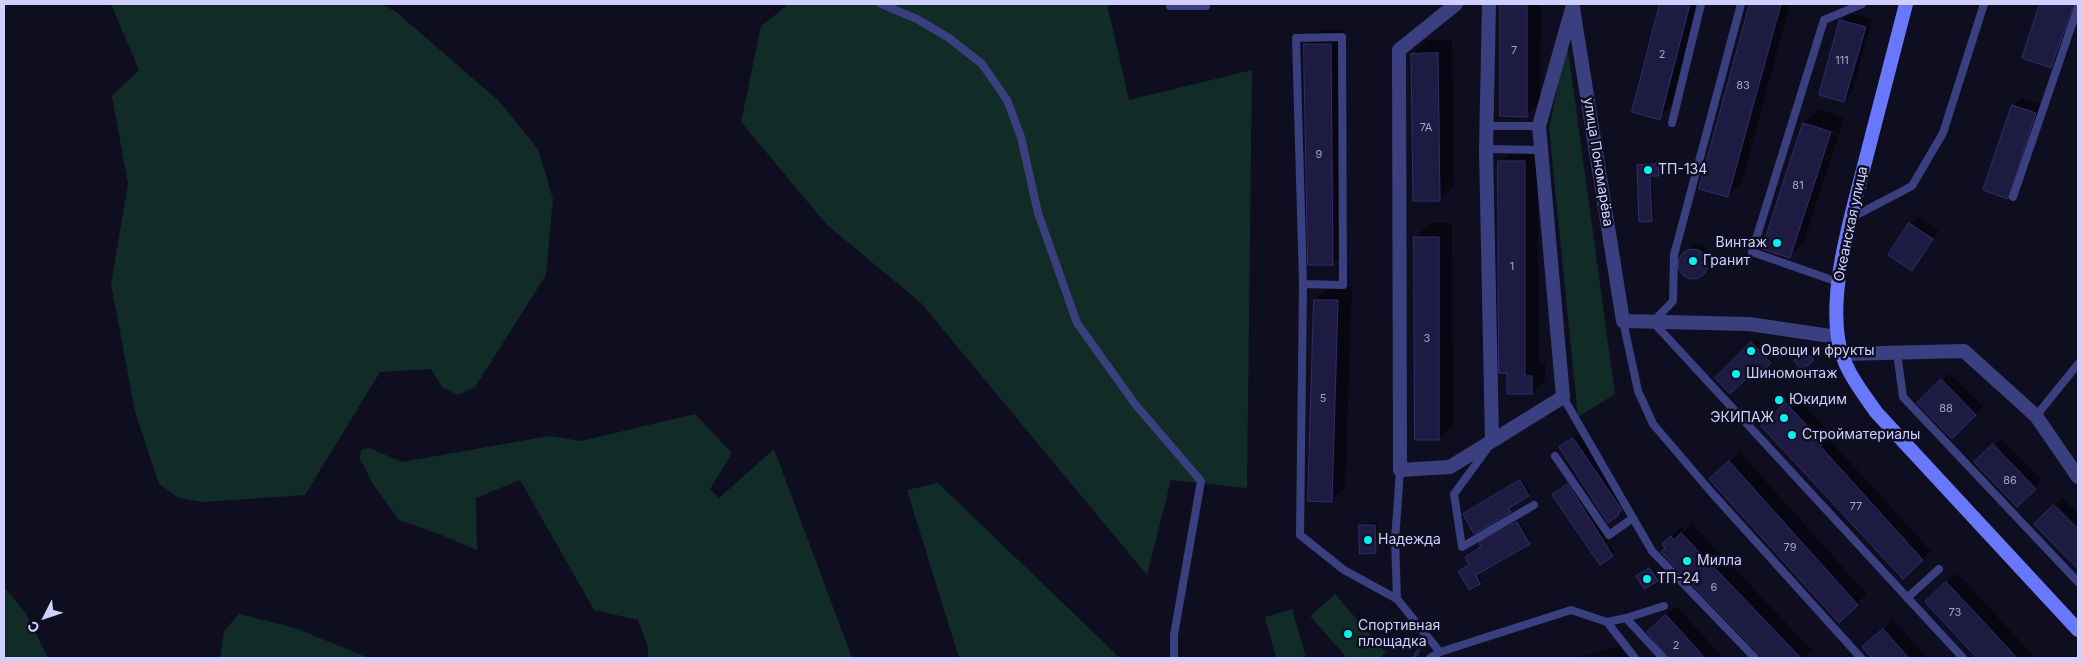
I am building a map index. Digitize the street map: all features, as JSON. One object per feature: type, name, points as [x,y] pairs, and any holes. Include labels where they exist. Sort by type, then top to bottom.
[{"type":"main road","name":"Океанская улица","points":[[1906,4],[1850,218],[1838,282],[1837,337],[1853,380],[1876,412],[2078,630]]},
{"type":"street","points":[[1456,4],[1399,50],[1400,470],[1450,468],[1563,397],[1539,126],[1573,4]]},
{"type":"street","points":[[1489,4],[1486,149],[1492,441]]},
{"type":"street","name":"улица Пономарёва","points":[[1573,4],[1623,320]]},
{"type":"street","points":[[1623,320],[1749,324],[1837,337]]},
{"type":"street","points":[[1842,354],[1964,351],[2036,416],[2078,477]]},
{"type":"lane","points":[[882,4],[917,19],[949,38],[982,64],[1006,100],[1021,137],[1038,213],[1077,323],[1135,404],[1200,481],[1174,635],[1174,658]]},
{"type":"lane","points":[[1170,4],[1170,6],[1206,6]]},
{"type":"lane","points":[[1672,123],[1701,4]]},
{"type":"lane","points":[[1740,4],[1674,255],[1673,301],[1653,322],[1963,658]]},
{"type":"lane","points":[[1838,282],[1752,252],[1824,20],[1862,4]]},
{"type":"lane","points":[[1850,218],[1912,186],[1943,132],[1984,4]]},
{"type":"lane","points":[[2013,197],[2078,7]]},
{"type":"lane","points":[[1303,284],[1343,284],[1342,37],[1296,38],[1303,284],[1300,535],[1344,570],[1397,599],[1440,652]]},
{"type":"lane","points":[[1487,126],[1539,126]]},
{"type":"lane","points":[[1486,149],[1540,150]]},
{"type":"lane","points":[[1623,320],[1638,391],[1653,424],[1712,493],[1861,658]]},
{"type":"lane","points":[[1897,353],[1903,397],[2078,582]]},
{"type":"lane","points":[[2036,416],[2078,364]]},
{"type":"lane","points":[[1563,397],[1652,550],[1755,658]]},
{"type":"lane","points":[[1492,441],[1454,494],[1462,547],[1534,505]]},
{"type":"lane","points":[[1555,456],[1609,535],[1633,518]]},
{"type":"lane","points":[[1397,599],[1395,540],[1400,470]]},
{"type":"lane","points":[[1907,598],[1939,569]]},
{"type":"lane","points":[[1430,658],[1440,652],[1571,610],[1607,622],[1664,606]]},
{"type":"lane","points":[[1626,618],[1663,658]]},
{"type":"lane","points":[[1607,622],[1635,658]]},
{"type":"green space","points":[[111,4],[382,4],[396,12],[499,101],[538,149],[553,199],[546,275],[475,387],[458,395],[442,387],[431,369],[380,372],[305,495],[203,502],[179,498],[159,484],[135,411],[111,284],[128,184],[112,96],[139,70]]},
{"type":"green space","points":[[789,4],[1107,4],[1129,100],[1252,70],[1247,488],[1171,480],[1147,575],[921,303],[827,225],[741,122],[761,26]]},
{"type":"green space","points":[[1567,42],[1615,394],[1578,417],[1549,129]]},
{"type":"green space","points":[[695,414],[732,453],[710,489],[719,498],[774,449],[852,658],[648,658],[648,647],[638,620],[594,610],[520,480],[476,498],[477,550],[399,520],[373,484],[359,457],[362,449],[369,448],[402,462],[549,436],[581,441]]},
{"type":"green space","points":[[938,483],[1120,658],[959,658],[907,490]]},
{"type":"green space","points":[[4,587],[25,612],[48,658],[4,658]]},
{"type":"green space","name":"Спортивная площадка","points":[[1335,594],[1386,653],[1380,658],[1347,658],[1310,616]]},
{"type":"green space","points":[[1292,609],[1306,658],[1276,658],[1265,617]]},
{"type":"green space","points":[[239,614],[295,628],[369,658],[220,658],[224,631]]},
{"type":"building","points":[[1500,4],[1527,4],[1527,117],[1500,116]]},
{"type":"building","points":[[1660,4],[1690,4],[1660,120],[1632,112]]},
{"type":"building","points":[[1750,4],[1781,4],[1728,197],[1699,189]]},
{"type":"building","points":[[2040,4],[2074,4],[2051,68],[2022,58]]},
{"type":"building","points":[[1840,20],[1866,27],[1844,102],[1819,95]]},
{"type":"building","points":[[1304,44],[1331,44],[1333,265],[1308,265]]},
{"type":"building","points":[[1438,53],[1440,201],[1413,201],[1411,54]]},
{"type":"building","points":[[2012,105],[2036,113],[2008,199],[1983,190]]},
{"type":"building","points":[[1803,123],[1831,132],[1790,258],[1762,249]]},
{"type":"building","points":[[1498,161],[1525,161],[1525,376],[1532,376],[1532,394],[1507,394],[1507,373],[1499,373]]},
{"type":"building","points":[[1658,164],[1659,176],[1650,176],[1652,221],[1639,222],[1637,165]]},
{"type":"building","points":[[1909,223],[1933,239],[1912,271],[1888,255]]},
{"type":"building","points":[[1414,237],[1439,237],[1439,440],[1415,440]]},
{"type":"building","name":"Гранит","points":[[1693,249],[1704,253],[1708,264],[1704,275],[1693,279],[1682,275],[1678,264],[1682,253]]},
{"type":"building","points":[[1314,300],[1338,300],[1332,502],[1308,501]]},
{"type":"building","name":"Шиномонтаж","points":[[1751,342],[1771,363],[1762,372],[1758,368],[1730,394],[1715,378]]},
{"type":"building","points":[[1806,351],[1814,360],[1802,370],[1794,361]]},
{"type":"building","points":[[1941,379],[1976,415],[1952,439],[1917,403]]},
{"type":"building","points":[[1786,403],[1823,443],[1820,446],[1923,560],[1903,579],[1761,426]]},
{"type":"building","points":[[1573,438],[1622,510],[1618,513],[1619,515],[1608,523],[1559,447]]},
{"type":"building","points":[[1993,444],[2036,489],[2017,507],[1974,462]]},
{"type":"building","points":[[1729,461],[1858,605],[1839,623],[1709,479]]},
{"type":"building","points":[[1520,480],[1529,496],[1509,508],[1511,512],[1474,534],[1463,514]]},
{"type":"building","points":[[1568,484],[1613,556],[1600,565],[1552,495]]},
{"type":"building","points":[[2054,505],[2078,529],[2078,569],[2034,524]]},
{"type":"building","points":[[1517,522],[1530,544],[1476,575],[1480,584],[1469,590],[1458,571],[1469,565],[1465,557],[1481,547],[1479,543]]},
{"type":"building","points":[[1359,525],[1375,525],[1376,553],[1360,554]]},
{"type":"building","points":[[1681,533],[1801,658],[1763,658],[1661,552],[1665,548],[1662,544],[1671,536],[1674,540]]},
{"type":"building","name":"ТП-24","points":[[1650,568],[1658,581],[1644,589],[1636,576]]},
{"type":"building","points":[[1946,582],[2017,658],[1977,658],[1925,602]]},
{"type":"building","points":[[1666,615],[1705,658],[1668,658],[1647,632]]},
{"type":"building","points":[[1883,629],[1909,658],[1872,658],[1862,647]]},
{"type":"waterway","points":[[1414,658],[1418,651]]},
{"type":"place","name":"ТП-134","points":[[1648,170]]},
{"type":"place","name":"Винтаж","points":[[1777,243]]},
{"type":"place","name":"Гранит","points":[[1693,261]]},
{"type":"place","name":"Овощи и фрукты","points":[[1751,351]]},
{"type":"place","name":"Шиномонтаж","points":[[1736,374]]},
{"type":"place","name":"Юкидим","points":[[1779,400]]},
{"type":"place","name":"ЭКИПАЖ","points":[[1784,418]]},
{"type":"place","name":"Стройматериалы","points":[[1792,435]]},
{"type":"place","name":"Надежда","points":[[1368,540]]},
{"type":"place","name":"Милла","points":[[1687,561]]},
{"type":"place","name":"ТП-24","points":[[1647,579]]},
{"type":"place","name":"Спортивная площадка","points":[[1348,634]]}]
